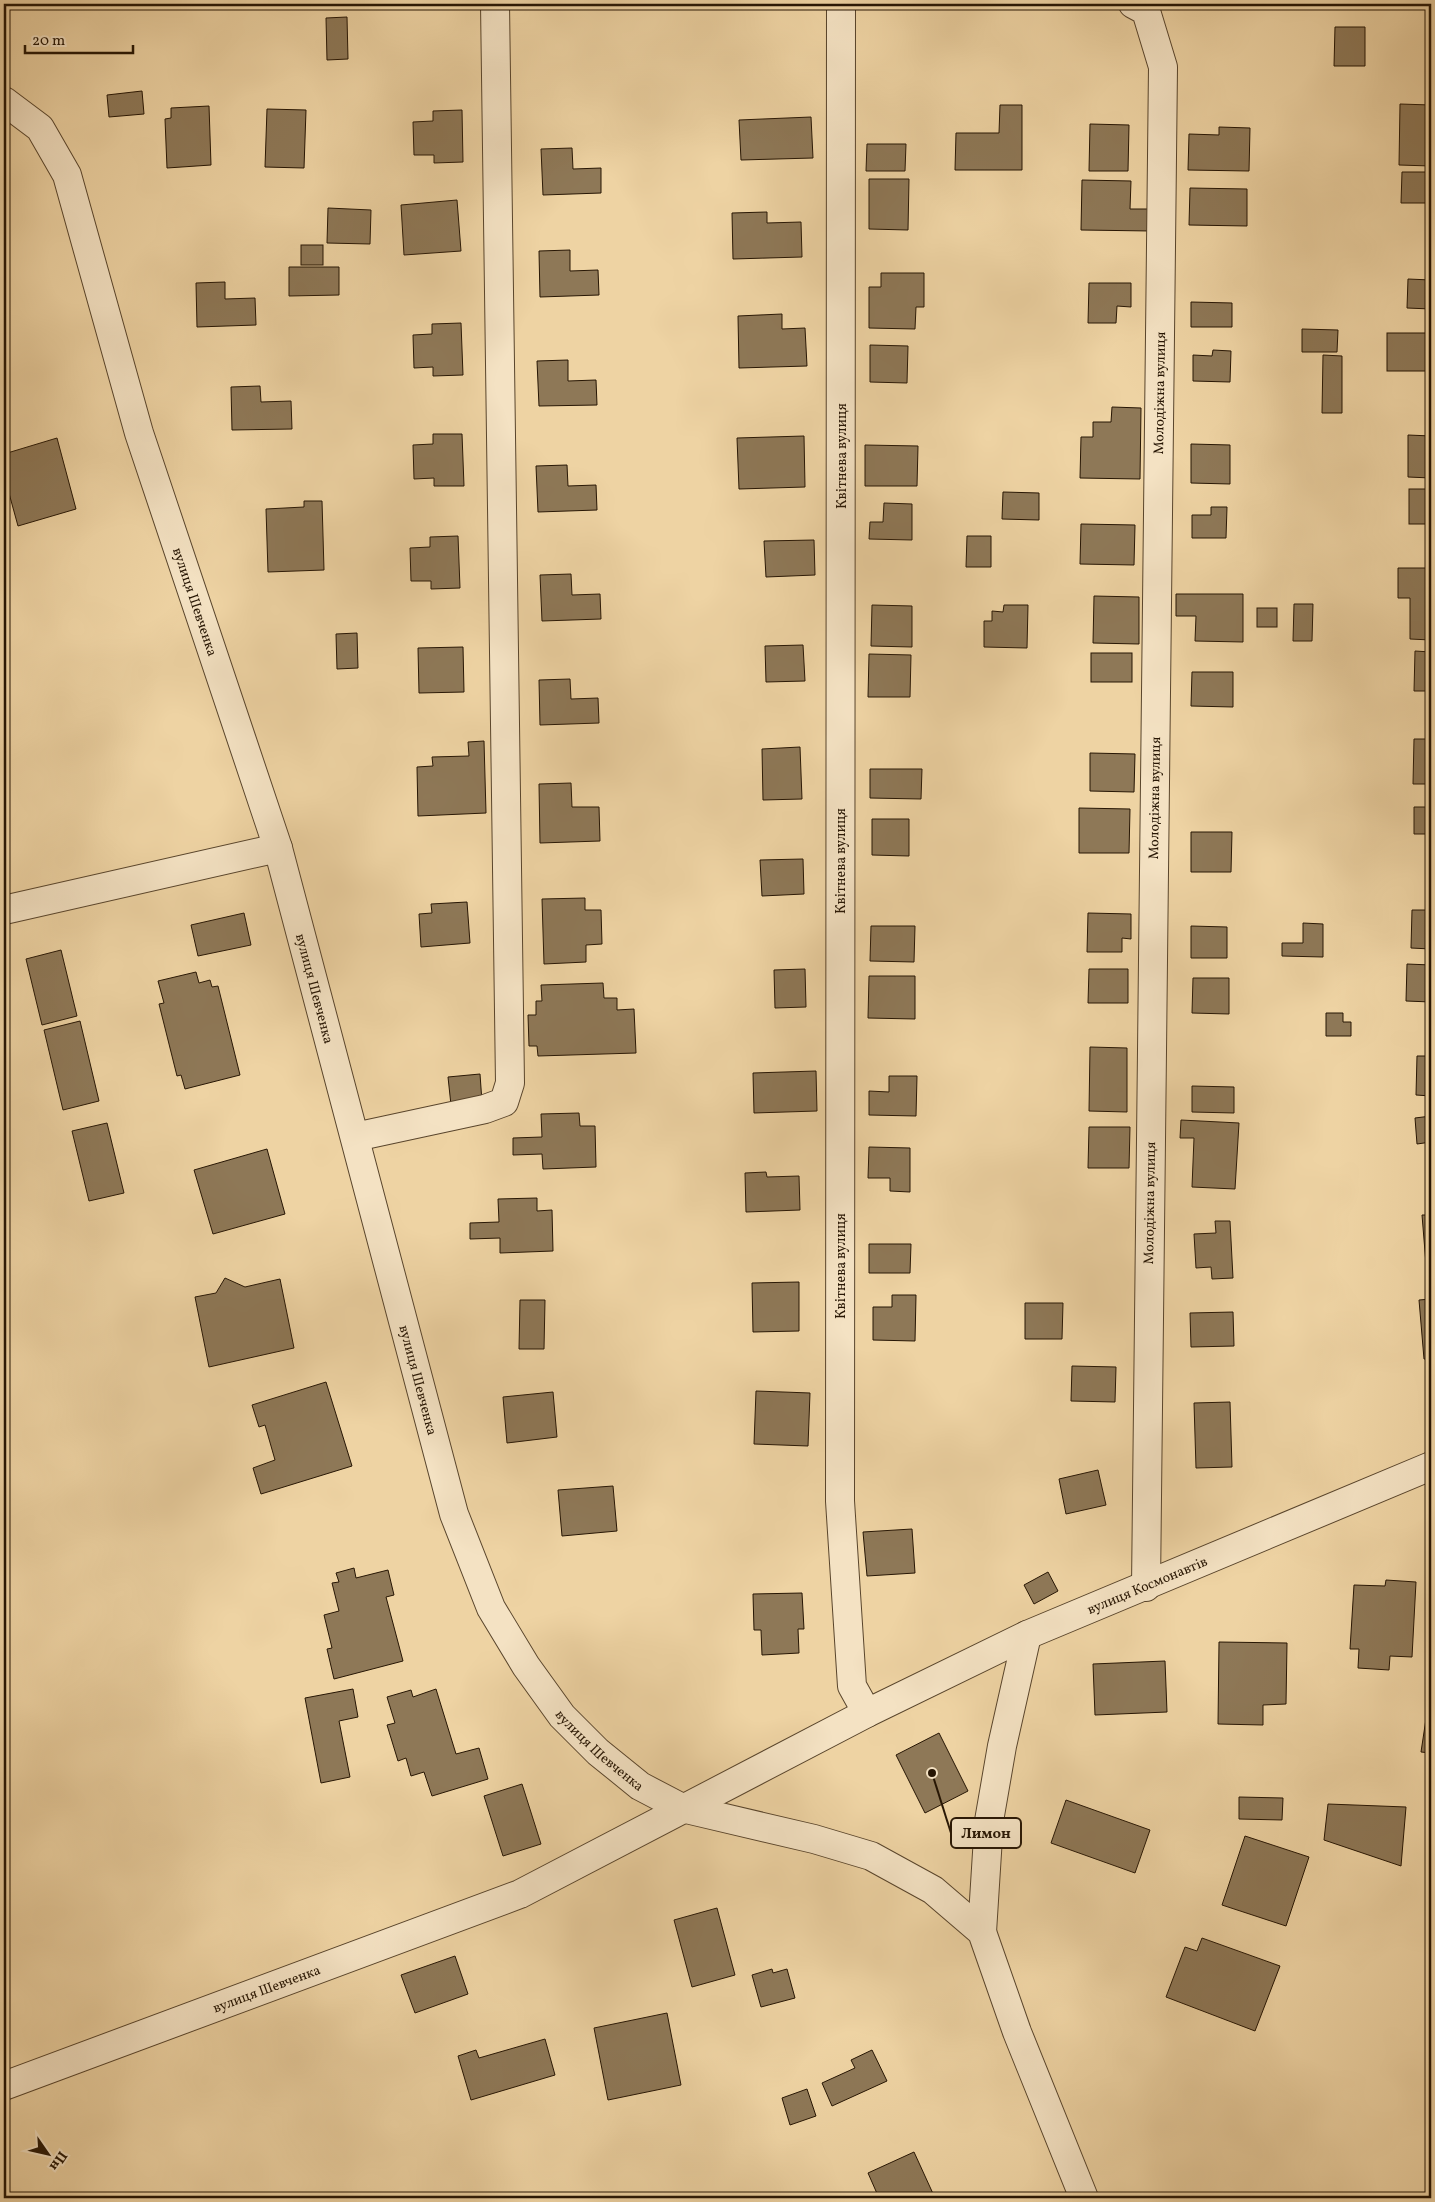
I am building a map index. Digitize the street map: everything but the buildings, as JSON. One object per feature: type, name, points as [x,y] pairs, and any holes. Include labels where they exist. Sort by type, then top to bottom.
[{"type":"street","points":[[355,1137],[486,1108],[504,1102],[510,1082],[495,4]]},
{"type":"street","name":"Квітнева вулиця","points":[[841,4],[840,1501],[852,1686],[867,1713]]},
{"type":"street","name":"Молодіжна вулиця","points":[[1139,8],[1164,67],[1146,1587]]},
{"type":"street","name":"вулиця Шевченка","points":[[4,101],[40,128],[67,175],[138,433],[278,848],[454,1514],[490,1608],[526,1666],[562,1716],[598,1752],[640,1786],[682,1808]]},
{"type":"street","points":[[4,910],[278,848]]},
{"type":"street","name":"вулиця Космонавтів","points":[[682,1808],[867,1713],[1027,1636],[1431,1466]]},
{"type":"street","points":[[1027,1636],[1002,1746],[989,1821],[982,1932],[1017,2032],[1084,2198]]},
{"type":"street","points":[[682,1808],[814,1839],[871,1856],[933,1890],[982,1932]]},
{"type":"street","name":"вулиця Шевченка","points":[[4,2086],[520,1894],[682,1808]]},
{"type":"place","name":"Лимон","points":[[932,1773]]}]
